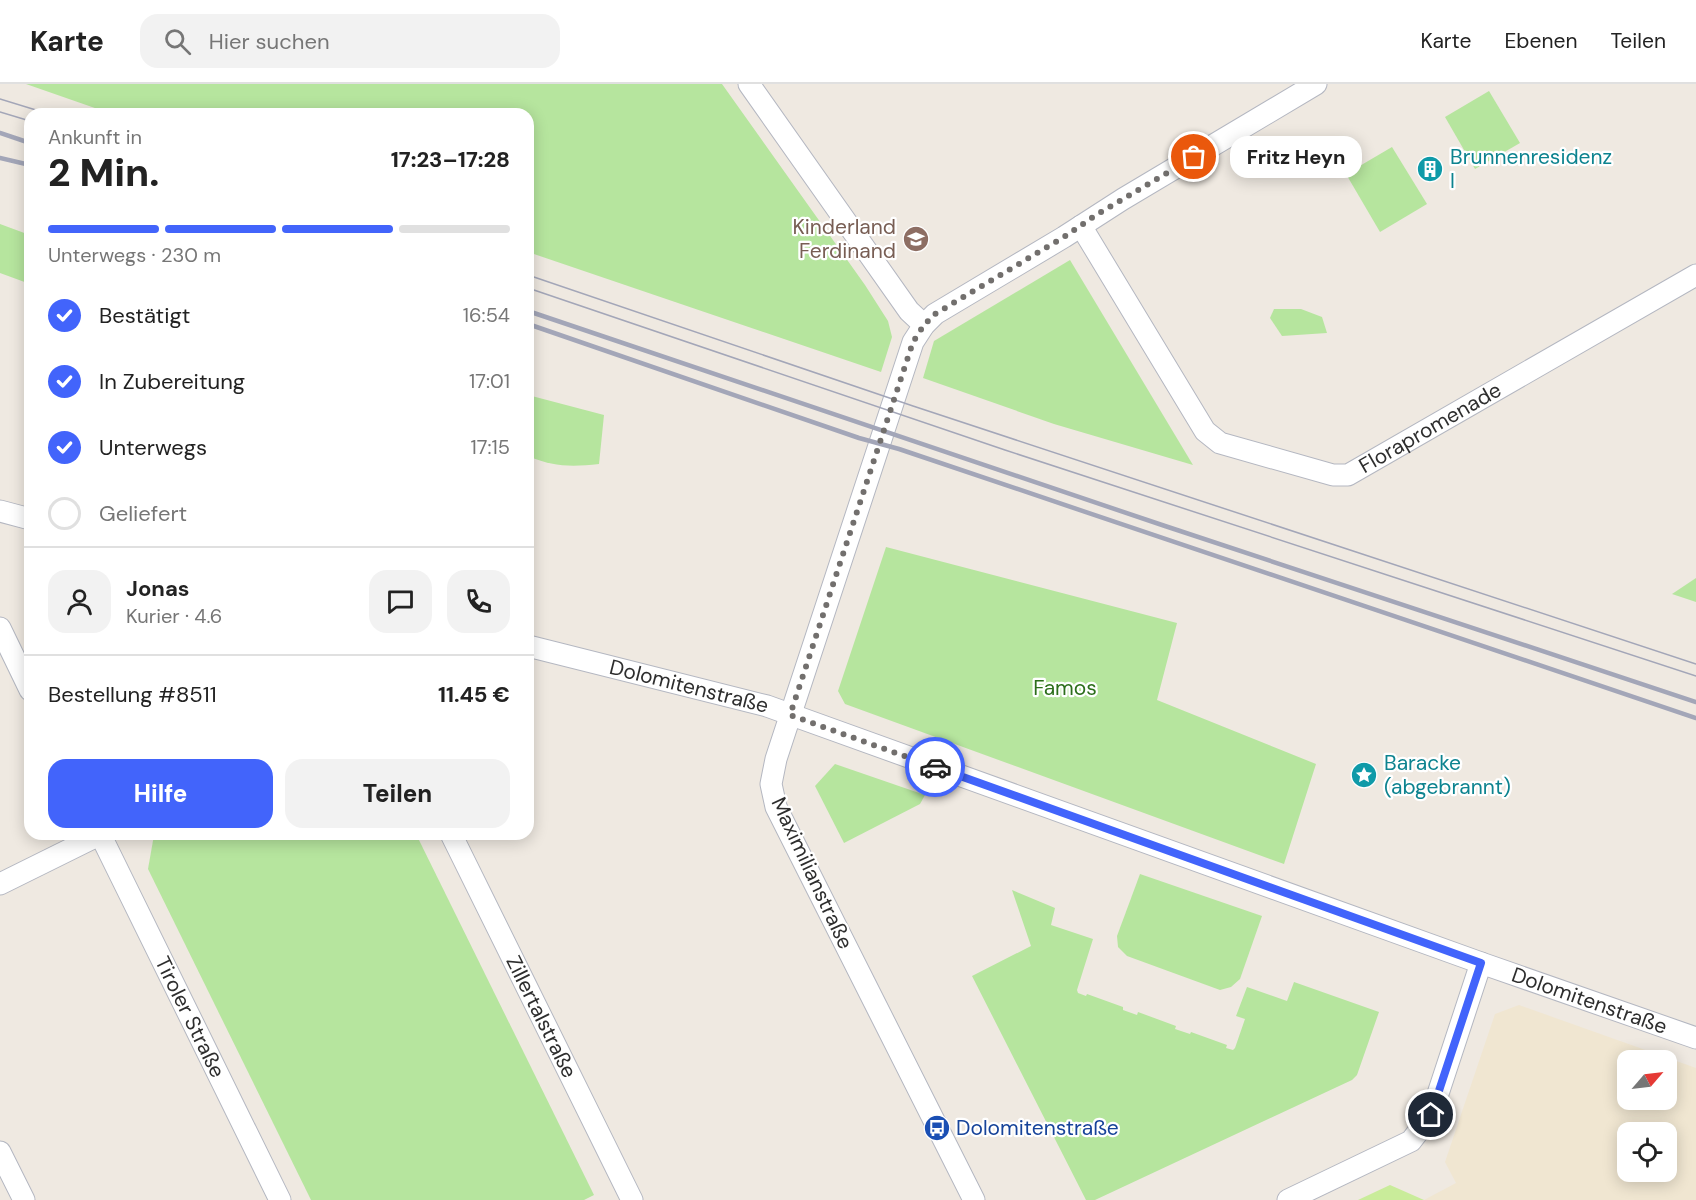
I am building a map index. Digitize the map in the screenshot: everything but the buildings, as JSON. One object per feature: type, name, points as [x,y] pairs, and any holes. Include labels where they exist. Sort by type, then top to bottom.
[{"type":"street","points":[[749,84],[909,311],[924,325],[935,314],[1316,84]]},
{"type":"street","name":"Florapromenade","points":[[1081,226],[1205,431],[1220,443],[1341,476],[1348,475],[1696,275]]},
{"type":"street","name":"Maximilianstraße","points":[[924,325],[913,342],[790,715],[776,759],[771,784],[776,807],[974,1200]]},
{"type":"street","points":[[0,510],[24,517]]},
{"type":"street","points":[[0,628],[24,678]]},
{"type":"street","name":"Dolomitenstraße","points":[[534,648],[767,706],[1696,1038]]},
{"type":"street","points":[[0,884],[88,840]]},
{"type":"street","name":"Tiroler Straße","points":[[103,840],[280,1200]]},
{"type":"street","name":"Zillertalstraße","points":[[455,840],[632,1200]]},
{"type":"street","points":[[1288,1200],[1411,1142],[1431,1115],[1481,963]]},
{"type":"street","points":[[0,1152],[24,1200]]},
{"type":"shaded area","points":[[1519,1005],[1645,1050],[1617,1050],[1617,1110],[1677,1110],[1677,1061],[1696,1068],[1696,1200],[1424,1200],[1456,1183],[1445,1162],[1495,1014]]},
{"type":"green space","points":[[26,84],[722,84],[865,285],[888,321],[892,337],[881,372],[534,254],[534,108],[95,108]]},
{"type":"green space","points":[[1489,91],[1520,143],[1475,169],[1445,117]]},
{"type":"green space","points":[[1392,147],[1427,204],[1380,232],[1346,174]]},
{"type":"green space","points":[[0,224],[24,233],[24,282],[0,273]]},
{"type":"green space","points":[[1070,260],[1193,465],[1054,424],[923,378],[934,341]]},
{"type":"green space","points":[[1274,309],[1301,309],[1322,317],[1327,333],[1282,336],[1270,318]]},
{"type":"green space","points":[[534,397],[604,415],[599,464],[580,466],[546,462],[534,458]]},
{"type":"green space","name":"Famos","points":[[886,547],[1177,623],[1157,700],[1316,764],[1284,864],[845,704],[838,691]]},
{"type":"green space","points":[[1696,578],[1696,602],[1672,594]]},
{"type":"green space","points":[[835,764],[925,795],[920,804],[844,843],[815,786]]},
{"type":"green space","points":[[153,840],[419,840],[594,1195],[584,1200],[311,1200],[148,869]]},
{"type":"green space","points":[[1140,874],[1262,916],[1240,979],[1231,987],[1220,990],[1127,956],[1118,947],[1117,936]]},
{"type":"green space","points":[[1012,890],[1055,908],[1051,925],[1093,939],[1078,993],[1123,1007],[1123,1010],[1137,1015],[1138,1012],[1176,1026],[1175,1029],[1190,1034],[1191,1032],[1227,1045],[1226,1048],[1233,1050],[1235,1048],[1245,1019],[1236,1016],[1247,987],[1287,1001],[1294,982],[1379,1012],[1357,1075],[1352,1080],[1095,1200],[1086,1200],[972,976],[1031,946]]},
{"type":"green space","points":[[1390,1185],[1424,1200],[1358,1200]]},
{"type":"tram line","points":[[0,99],[29,108]]},
{"type":"tram line","points":[[0,112],[24,119]]},
{"type":"tram line","points":[[534,277],[913,406],[1696,664]]},
{"type":"tram line","points":[[534,290],[1005,450],[1696,676]]},
{"type":"railway","points":[[0,133],[24,141]]},
{"type":"railway","points":[[0,158],[24,164]]},
{"type":"railway","points":[[534,313],[1696,702]]},
{"type":"railway","points":[[534,326],[859,438],[899,449],[1696,718]]},
{"type":"way so far","points":[[935,767],[790,715],[913,342],[924,325],[935,314],[1194,157]]},
{"type":"place","name":"Fritz Heyn","points":[[1194,157]]},
{"type":"place","name":"Brunnenresidenz I","points":[[1430,169]]},
{"type":"place","name":"Kinderland Ferdinand","points":[[916,239]]},
{"type":"place","name":"Baracke (abgebrannt)","points":[[1364,775]]},
{"type":"place","name":"Dolomitenstraße","points":[[937,1128]]},
{"type":"route","points":[[935,767],[1481,963],[1431,1115]]}]
